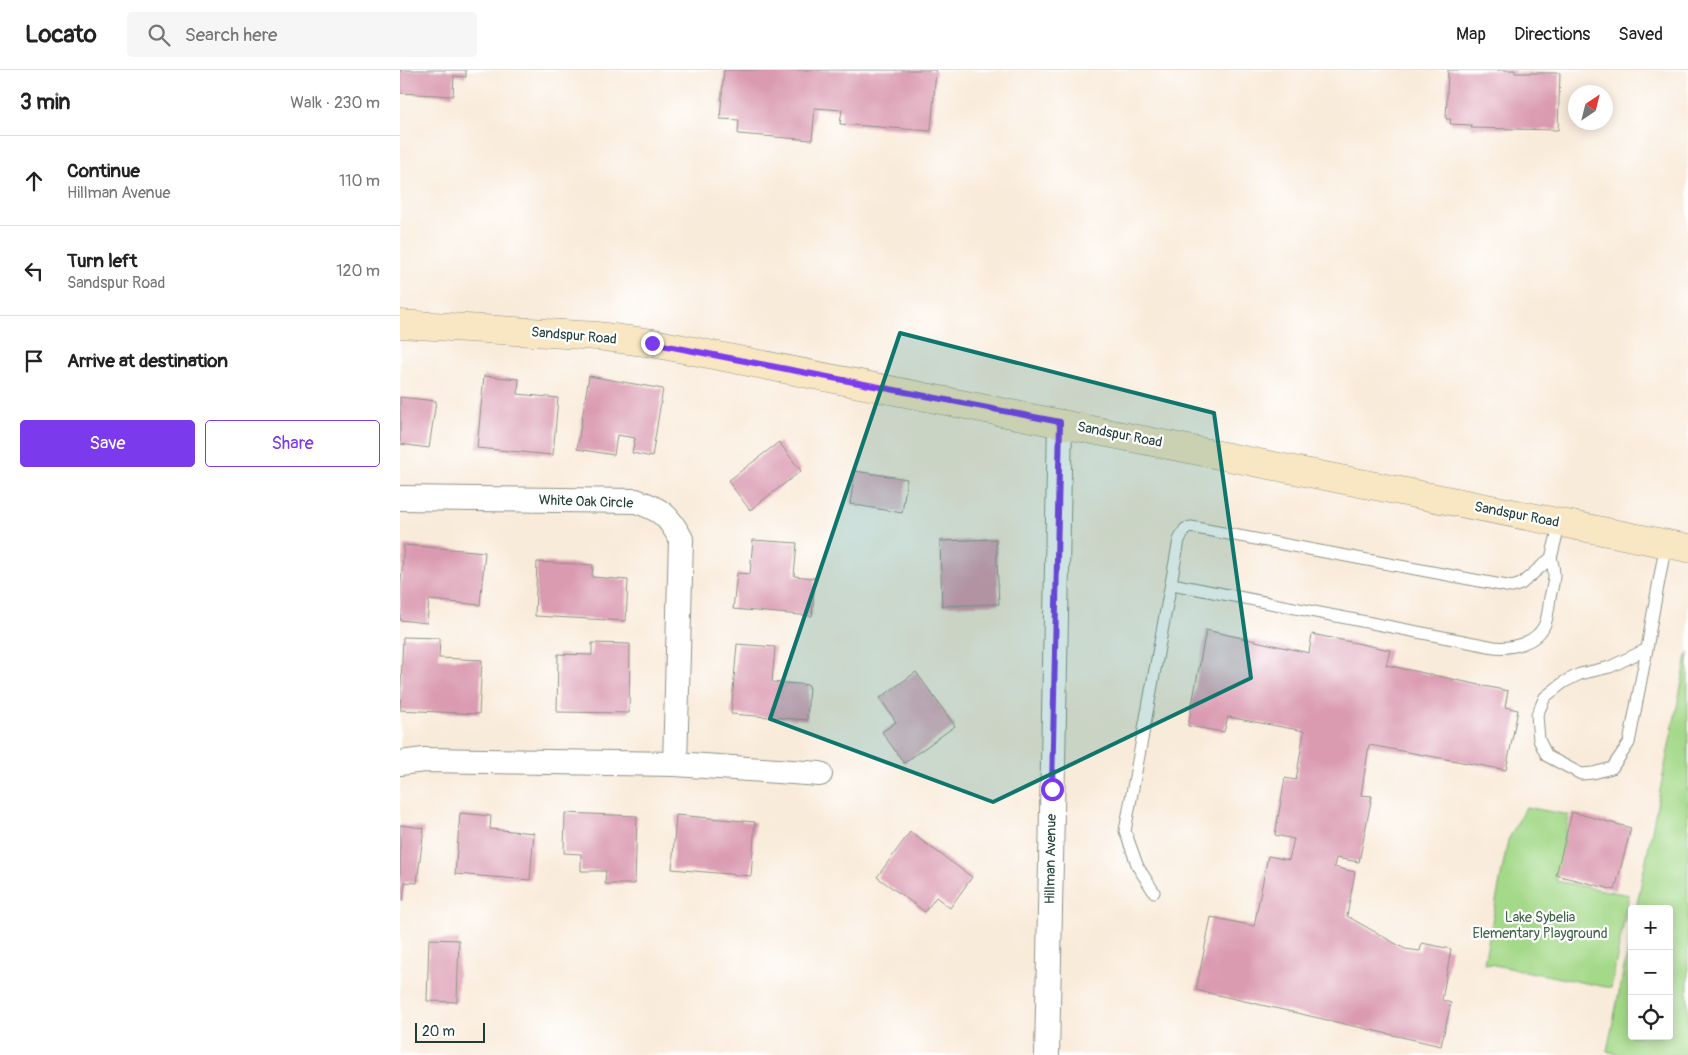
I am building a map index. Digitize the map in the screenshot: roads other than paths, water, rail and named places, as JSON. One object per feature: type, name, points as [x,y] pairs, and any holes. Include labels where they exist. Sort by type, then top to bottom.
[{"type":"street","name":"Sandspur Road","points":[[400,324],[597,336],[652,343],[1677,545]]},
{"type":"street","name":"Hillman Avenue","points":[[1047,1055],[1060,422]]},
{"type":"street","name":"White Oak Circle","points":[[400,498],[636,501],[656,508],[671,522],[681,540],[675,764]]},
{"type":"street","points":[[400,763],[424,760],[675,764],[820,774]]},
{"type":"lane","points":[[1154,892],[1138,867],[1125,830],[1179,540],[1185,529],[1191,527],[1512,587],[1521,584],[1551,558],[1560,523]]},
{"type":"lane","points":[[1646,649],[1610,667],[1580,674],[1564,682],[1545,697],[1537,714],[1539,740],[1547,756],[1581,774],[1593,773],[1612,768],[1629,743],[1646,649],[1677,545]]},
{"type":"lane","points":[[1172,584],[1494,648],[1508,649],[1534,637],[1545,625],[1556,571],[1551,558]]},
{"type":"park label","name":"Lake Sybelia Elementary Playground","points":[[1540,926]]}]
